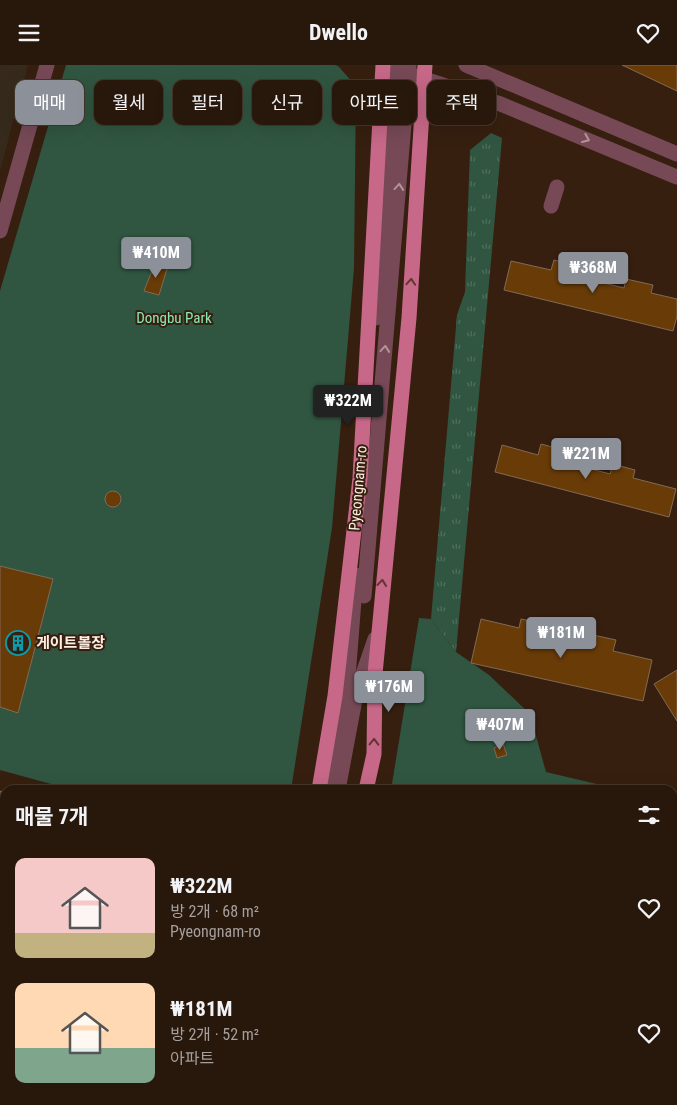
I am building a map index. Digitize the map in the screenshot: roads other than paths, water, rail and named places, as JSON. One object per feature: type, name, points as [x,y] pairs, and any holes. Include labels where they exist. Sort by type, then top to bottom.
[{"type":"main road","name":"Pyeongnam-ro","points":[[319,785],[334,696],[360,478],[396,67]]},
{"type":"main road","points":[[367,785],[374,754],[374,674],[409,318],[425,72]]},
{"type":"street","points":[[0,231],[47,65]]},
{"type":"street","points":[[466,65],[677,154]]},
{"type":"street","points":[[396,67],[425,72],[677,177]]},
{"type":"street","points":[[339,785],[356,694],[396,67]]},
{"type":"street","points":[[328,785],[347,690],[396,67]]},
{"type":"street","points":[[551,206],[558,187]]},
{"type":"street","points":[[356,694],[378,632]]},
{"type":"place","name":"게이트볼장","points":[[18,643]]},
{"type":"park label","name":"Dongbu Park","points":[[174,318]]}]
